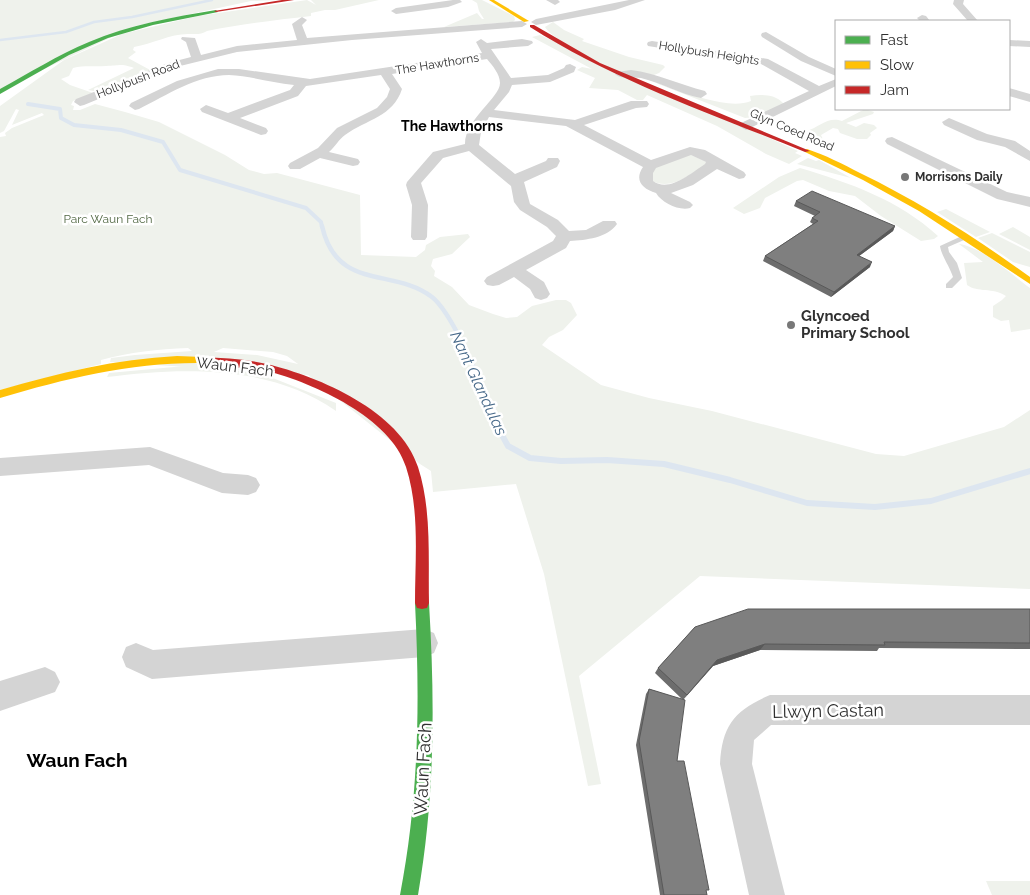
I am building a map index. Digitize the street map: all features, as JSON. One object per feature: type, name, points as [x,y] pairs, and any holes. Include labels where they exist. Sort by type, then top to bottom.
[{"type":"street","points":[[0,92],[52,61],[104,38],[156,23],[209,12],[292,0]]},
{"type":"street","points":[[608,0],[622,6]]},
{"type":"street","name":"Hollybush Road","points":[[402,22],[474,28],[529,23],[622,6],[640,0]]},
{"type":"street","points":[[959,0],[958,4],[972,20]]},
{"type":"street","name":"Glyn Coed Road","points":[[495,1],[563,45],[621,74],[824,158],[869,180],[967,237],[1030,281]]},
{"type":"street","name":"Hollybush Road","points":[[80,102],[151,73],[198,58],[237,50],[303,42],[402,22],[457,2]]},
{"type":"street","points":[[386,4],[402,22]]},
{"type":"street","points":[[302,20],[297,24],[303,42]]},
{"type":"street","name":"The Hawthorns","points":[[474,28],[486,51],[506,75],[508,82]]},
{"type":"street","points":[[766,35],[804,59],[835,73]]},
{"type":"street","name":"Hollybush Road","points":[[186,39],[191,40],[194,54],[198,58]]},
{"type":"street","name":"The Hawthorns","points":[[135,106],[170,90],[219,73],[231,72],[303,83],[385,72],[522,42],[528,43]]},
{"type":"street","points":[[1010,43],[1030,44]]},
{"type":"street","name":"Hollybush Heights","points":[[652,44],[764,61],[781,68],[799,82],[818,90]]},
{"type":"street","points":[[0,102],[67,55]]},
{"type":"street","points":[[472,146],[472,135],[486,113],[506,88],[508,82],[550,78],[570,70],[570,67]]},
{"type":"street","name":"The Hawthorns","points":[[295,166],[326,149],[342,131],[376,114],[390,102],[395,95],[396,86],[385,72]]},
{"type":"street","points":[[621,74],[640,73],[681,89],[701,94]]},
{"type":"street","points":[[746,126],[835,82]]},
{"type":"street","name":"The Hawthorns","points":[[228,118],[294,93],[303,83]]},
{"type":"street","points":[[1010,92],[1030,98]]},
{"type":"street","points":[[574,124],[635,104],[643,104]]},
{"type":"street","points":[[206,109],[261,131]]},
{"type":"street","points":[[486,113],[574,124],[640,161],[651,165]]},
{"type":"street","points":[[949,122],[982,138],[1010,144],[1030,157]]},
{"type":"street","points":[[1010,144],[1030,140]]},
{"type":"street","points":[[892,141],[1002,196],[1030,202]]},
{"type":"street","points":[[711,142],[651,165],[646,173],[646,182],[662,191],[669,190],[711,167],[714,161]]},
{"type":"street","points":[[472,146],[515,180],[521,189],[521,200],[524,207],[558,227],[564,236]]},
{"type":"street","points":[[419,237],[420,205],[413,186],[414,182],[438,155],[472,146]]},
{"type":"street","points":[[686,152],[700,153],[739,175]]},
{"type":"street","points":[[318,154],[353,162]]},
{"type":"street","points":[[515,180],[552,164],[553,160]]},
{"type":"street","points":[[662,191],[665,196],[685,206]]},
{"type":"street","points":[[564,236],[589,235],[609,224]]},
{"type":"street","points":[[493,281],[560,244],[564,236]]},
{"type":"street","points":[[514,269],[538,286],[541,294]]},
{"type":"street","name":"Waun Fach","points":[[0,394],[90,371],[141,363],[223,362],[265,368],[299,378],[346,400],[391,434],[405,451],[412,466],[419,529],[426,751],[421,817],[409,895]]},
{"type":"street","points":[[0,467],[150,456],[222,483],[248,485]]},
{"type":"street","points":[[136,657],[152,665],[424,643]]},
{"type":"street","points":[[0,696],[45,682]]},
{"type":"street","name":"Llwyn Castan","points":[[766,895],[736,764],[736,747],[752,717],[770,710],[1030,710]]},
{"type":"lane","points":[[949,286],[958,278],[944,246],[967,237]]},
{"type":"green space","points":[[0,0],[277,0],[251,1],[135,26],[0,90]]},
{"type":"green space","name":"Parc Waun Fach","points":[[307,0],[316,5],[311,0],[379,0],[335,10],[311,13],[311,16],[233,26],[200,34],[181,34],[134,47],[133,50],[136,52],[128,58],[152,71],[99,92],[88,90],[134,68],[120,65],[73,68],[69,76],[61,79],[70,85],[93,93],[73,101],[71,105],[74,106],[73,110],[80,110],[95,104],[159,122],[225,155],[249,170],[264,174],[277,173],[360,195],[361,255],[416,257],[425,250],[426,245],[440,237],[468,234],[470,237],[452,254],[433,259],[431,266],[435,271],[434,276],[452,287],[469,305],[506,318],[517,317],[532,306],[556,300],[566,300],[571,303],[577,315],[563,330],[549,337],[542,345],[601,385],[649,398],[712,411],[876,454],[904,456],[1004,427],[1030,410],[1030,589],[700,576],[579,676],[601,784],[588,786],[544,574],[516,484],[433,492],[431,471],[308,375],[110,362],[111,358],[192,351],[188,348],[144,351],[112,357],[101,360],[101,364],[0,390],[0,137],[6,136],[5,133],[12,128],[44,115],[42,113],[12,125],[19,110],[16,109],[4,131],[0,133],[0,106],[64,60],[122,34],[198,16]],"holes":[[[223,348],[273,352],[287,356],[298,364],[257,355],[214,352]]]},
{"type":"green space","points":[[472,0],[482,0],[514,16],[515,20],[513,22],[444,27],[477,13],[484,19],[477,3]]},
{"type":"green space","points":[[553,22],[564,30],[584,39],[582,41],[665,67],[654,75],[618,72],[591,59],[549,32],[545,27]]},
{"type":"green space","points":[[540,35],[798,151],[795,153],[802,156],[789,164],[766,154],[717,126],[647,95],[643,100],[637,100],[618,90],[589,88],[595,78],[577,70],[582,67],[592,69],[532,37]]},
{"type":"green space","points":[[656,83],[725,103],[743,103],[751,101],[750,96],[763,95],[772,96],[783,103],[782,106],[756,117],[745,118]]},
{"type":"green space","points":[[863,110],[868,110],[874,112],[873,114],[846,123],[856,127],[864,123],[874,125],[877,128],[870,133],[871,135],[867,139],[857,139],[840,133],[838,129],[833,128],[821,135],[824,142],[816,145],[790,134],[792,131],[807,131],[832,120],[842,121]]},
{"type":"green space","points":[[690,154],[706,162],[705,166],[673,183],[666,184],[651,181],[654,167]]},
{"type":"green space","points":[[808,158],[816,161],[819,160],[851,178],[797,164]]},
{"type":"green space","points":[[800,168],[873,194],[907,212],[938,236],[934,239],[921,241],[881,216],[855,196],[829,191],[803,180],[797,181],[765,198],[760,208],[744,214],[733,208],[779,177]]},
{"type":"green space","points":[[946,209],[990,232],[976,237],[937,212]]},
{"type":"green space","points":[[1013,227],[1030,237],[1030,250],[999,234]]},
{"type":"green space","points":[[992,233],[1030,252],[1030,267],[1013,262],[978,238]]},
{"type":"green space","points":[[959,244],[968,246],[987,256],[1030,288],[1030,329],[1011,332],[1009,320],[1001,321],[993,317],[993,306],[1006,296],[1001,293],[976,289],[967,285],[964,263],[983,262]]},
{"type":"green space","points":[[185,366],[260,373],[336,403],[336,411],[311,396],[255,377],[196,371],[107,377],[109,373]]},
{"type":"green space","points":[[986,881],[1030,881],[1030,895],[992,895]]},
{"type":"building","points":[[812,191],[895,226],[857,255],[872,262],[834,292],[765,256],[818,221],[812,218],[820,212],[796,201]]},
{"type":"building","points":[[748,609],[1030,609],[1030,643],[884,642],[885,645],[765,644],[717,660],[687,695],[658,668],[695,627]]},
{"type":"building","points":[[649,689],[685,700],[677,761],[684,761],[709,890],[706,890],[707,895],[664,895],[639,741]]},
{"type":"waterway","name":"Nant Glandulas","points":[[0,40],[66,32],[94,22],[132,17],[212,0]]},
{"type":"waterway","name":"Nant Glandulas","points":[[28,104],[60,109],[61,118],[74,125],[121,130],[163,142],[180,170],[306,208],[321,222],[322,227]]},
{"type":"waterway","name":"Nant Glandulas","points":[[322,226],[329,247],[340,261],[353,270],[417,288],[432,297],[455,328],[485,395]]},
{"type":"waterway","name":"Nant Glandulas","points":[[484,393],[497,426],[508,446],[530,458],[561,461],[607,460],[664,464],[730,480],[807,503],[875,507],[931,501],[1030,471]]},
{"type":"traffic: fast","points":[[0,92],[68,54],[106,37],[152,24],[216,11]]},
{"type":"traffic: fast","points":[[409,895],[423,799],[426,746],[422,603]]},
{"type":"traffic: slow","points":[[491,0],[526,21]]},
{"type":"traffic: slow","points":[[807,151],[866,178],[950,226],[1030,281]]},
{"type":"traffic: slow","points":[[0,394],[100,368],[152,361],[203,360]]},
{"type":"traffic: jam","points":[[216,11],[292,0]]},
{"type":"traffic: jam","points":[[532,26],[598,64],[807,151]]},
{"type":"traffic: jam","points":[[203,360],[260,366],[308,381],[352,403],[390,431],[403,448],[412,466],[416,482],[422,534],[422,603]]},
{"type":"place","name":"Morrisons Daily","points":[[905,177]]},
{"type":"place","name":"Glyncoed Primary School","points":[[791,325]]},
{"type":"district","name":"The Hawthorns","points":[[452,126]]},
{"type":"district","name":"Waun Fach","points":[[77,760]]}]
